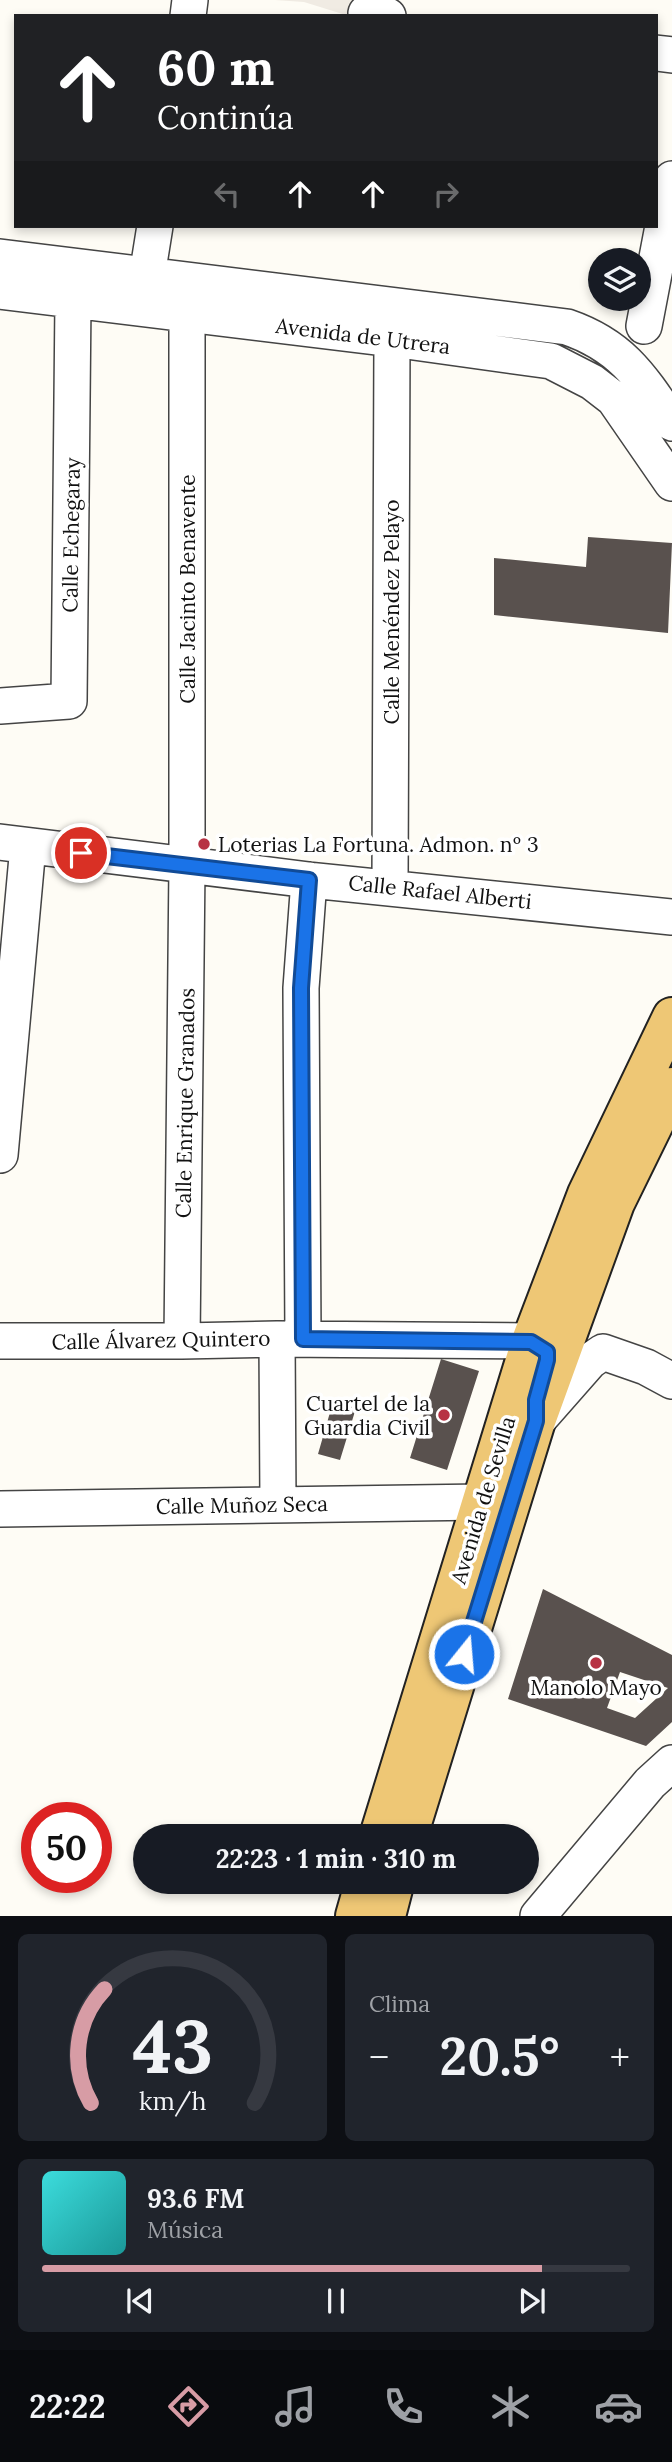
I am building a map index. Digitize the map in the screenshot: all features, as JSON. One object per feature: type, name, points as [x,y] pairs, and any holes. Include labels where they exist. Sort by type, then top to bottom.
[{"type":"main road","name":"Avenida de Sevilla","points":[[383,1824],[531,1342],[587,1194],[672,1017]]},
{"type":"main road","name":"Avenida de Sevilla","points":[[412,1824],[536,1421],[615,1203],[672,1087]]},
{"type":"main road","points":[[355,1916],[361,1894]]},
{"type":"main road","points":[[386,1916],[392,1894]]},
{"type":"street","points":[[626,362],[658,326],[672,179]]},
{"type":"street","points":[[147,276],[155,228]]},
{"type":"street","name":"Avenida de Utrera","points":[[0,257],[567,327],[605,344],[626,362],[644,382],[672,424]]},
{"type":"street","name":"Avenida de Utrera","points":[[0,290],[551,361],[592,382],[614,399],[672,483]]},
{"type":"street","name":"Calle Echegaray","points":[[0,706],[69,701],[73,300]]},
{"type":"street","name":"Calle Jacinto Benavente","points":[[187,313],[187,865]]},
{"type":"street","name":"Calle Menéndez Pelayo","points":[[390,886],[392,339]]},
{"type":"street","points":[[0,1155],[14,844]]},
{"type":"street","name":"Calle Rafael Alberti","points":[[14,844],[309,880],[390,886],[672,917]]},
{"type":"street","name":"Calle Enrique Granados","points":[[182,1341],[187,865]]},
{"type":"street","points":[[278,1504],[290,1339],[301,988],[309,880]]},
{"type":"street","name":"Calle Álvarez Quintero","points":[[0,1341],[290,1339],[531,1342]]},
{"type":"street","points":[[531,1342],[544,1349],[548,1356],[536,1400],[536,1421]]},
{"type":"street","points":[[536,1421],[590,1361],[603,1352],[646,1367],[672,1381]]},
{"type":"street","name":"Calle Muñoz Seca","points":[[0,1509],[483,1502]]},
{"type":"street","points":[[538,1916],[650,1783],[672,1763]]},
{"type":"shaded area","points":[[275,0],[367,0],[351,14],[343,14],[304,2]]},
{"type":"building","points":[[588,537],[672,543],[668,633],[494,615],[494,558],[586,567]]},
{"type":"building","name":"Cuartel de la Guardia Civil","points":[[441,1359],[479,1371],[447,1470],[410,1458]]},
{"type":"building","points":[[333,1402],[356,1408],[340,1460],[318,1454]]},
{"type":"building","name":"Manolo Mayo","points":[[543,1589],[672,1655],[672,1722],[646,1746],[508,1699]],"holes":[[[620,1672],[668,1688],[635,1718],[607,1708]]]},
{"type":"place","name":"Loterias La Fortuna. Admon. nº 3","points":[[204,844]]},
{"type":"place","name":"Cuartel de la Guardia Civil","points":[[444,1415]]},
{"type":"place","name":"Manolo Mayo","points":[[596,1663]]},
{"type":"route","points":[[81,853],[309,880],[301,988],[303,1339],[531,1342],[547,1352],[536,1400],[536,1421],[464,1654]]}]
